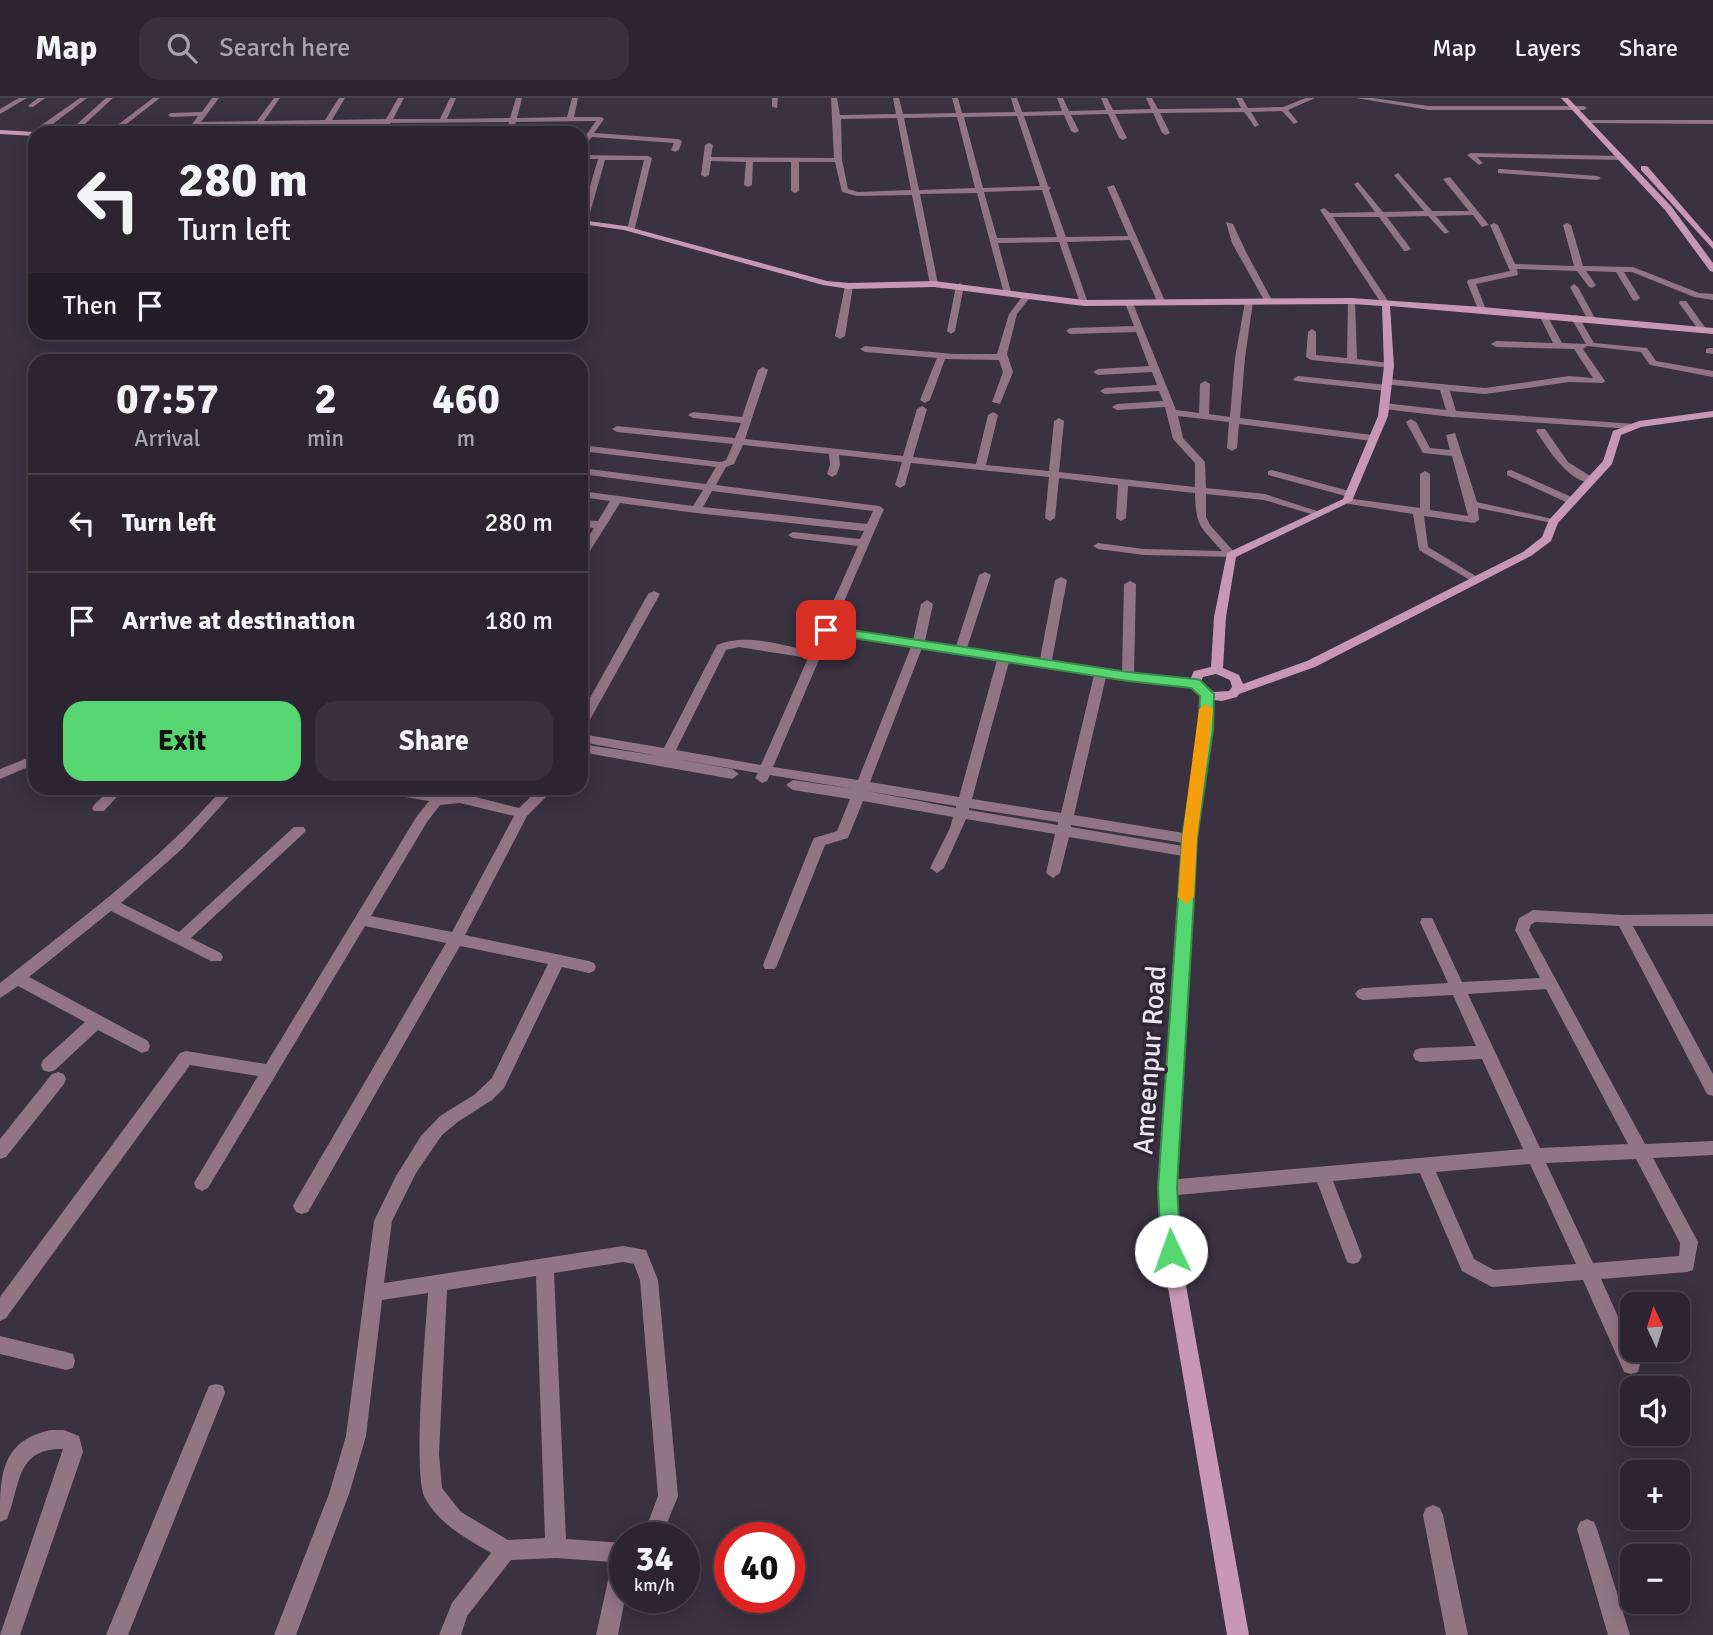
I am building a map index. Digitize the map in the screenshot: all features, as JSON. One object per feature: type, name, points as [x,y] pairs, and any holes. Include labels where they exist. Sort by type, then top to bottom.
[{"type":"street","points":[[0,112],[24,98]]},
{"type":"street","points":[[32,106],[43,98]]},
{"type":"street","points":[[46,126],[84,98]]},
{"type":"street","points":[[79,126],[110,98]]},
{"type":"street","points":[[120,126],[157,98]]},
{"type":"street","points":[[216,98],[196,124],[601,119],[589,135]]},
{"type":"street","points":[[259,123],[277,98]]},
{"type":"street","points":[[327,122],[342,98]]},
{"type":"street","points":[[387,126],[401,98]]},
{"type":"street","points":[[442,121],[453,98]]},
{"type":"street","points":[[511,126],[519,98]]},
{"type":"street","points":[[570,119],[575,98]]},
{"type":"street","points":[[775,98],[775,107]]},
{"type":"street","points":[[834,98],[838,160],[845,190],[850,193],[1046,188]]},
{"type":"street","points":[[896,98],[934,284]]},
{"type":"street","points":[[955,98],[1007,292]]},
{"type":"street","points":[[1014,98],[1084,303]]},
{"type":"street","points":[[1060,98],[1075,131]]},
{"type":"street","points":[[1104,98],[1123,138]]},
{"type":"street","points":[[1149,98],[1166,132]]},
{"type":"street","points":[[1195,98],[1201,110]]},
{"type":"street","points":[[1239,98],[1255,125]]},
{"type":"street","points":[[837,117],[1284,108],[1312,98]]},
{"type":"street","points":[[1359,98],[1429,108],[1579,108]]},
{"type":"street","points":[[1509,98],[1525,101],[1568,99],[1615,138]]},
{"type":"street","points":[[1284,108],[1294,122]]},
{"type":"street","points":[[1579,108],[1668,209],[1713,269]]},
{"type":"street","points":[[171,115],[204,114]]},
{"type":"street","points":[[1589,122],[1713,122]]},
{"type":"street","points":[[623,153],[642,126]]},
{"type":"street","points":[[0,132],[28,133]]},
{"type":"street","points":[[589,135],[678,141],[675,150]]},
{"type":"street","points":[[705,175],[709,145]]},
{"type":"street","points":[[1622,145],[1674,200],[1713,247]]},
{"type":"street","points":[[1479,163],[1471,155],[1621,158]]},
{"type":"street","points":[[1546,156],[1560,188]]},
{"type":"street","points":[[588,157],[648,158],[631,229]]},
{"type":"street","points":[[588,206],[602,157]]},
{"type":"street","points":[[707,159],[838,160]]},
{"type":"street","points":[[748,185],[750,159]]},
{"type":"street","points":[[795,159],[795,191]]},
{"type":"street","points":[[1501,171],[1597,178]]},
{"type":"street","points":[[1398,175],[1446,232]]},
{"type":"street","points":[[1447,179],[1474,213],[1490,225],[1515,272],[1471,282],[1482,310]]},
{"type":"street","points":[[1358,184],[1407,249]]},
{"type":"street","points":[[1111,187],[1161,301]]},
{"type":"street","points":[[1098,546],[1144,552],[1231,555],[1348,497],[1383,416],[1390,366],[1386,303],[1325,212],[1474,213]]},
{"type":"street","points":[[588,223],[631,229],[826,283],[849,286],[934,284],[1084,303],[1386,303],[1708,331]]},
{"type":"street","points":[[1229,223],[1233,238],[1269,302]]},
{"type":"street","points":[[1567,225],[1580,267],[1592,285]]},
{"type":"street","points":[[993,241],[1133,238]]},
{"type":"street","points":[[1513,266],[1667,271]]},
{"type":"street","points":[[1618,269],[1636,298]]},
{"type":"street","points":[[1633,270],[1697,295],[1713,297]]},
{"type":"street","points":[[840,336],[849,286]]},
{"type":"street","points":[[951,331],[960,286]]},
{"type":"street","points":[[1574,287],[1592,320]]},
{"type":"street","points":[[997,402],[1008,372],[1004,357],[1013,314],[1028,295]]},
{"type":"street","points":[[1232,448],[1249,302]]},
{"type":"street","points":[[1351,302],[1352,362]]},
{"type":"street","points":[[1129,303],[1171,408],[1178,439],[1200,462],[1201,517],[1205,526],[1231,555]]},
{"type":"street","points":[[1683,303],[1708,331]]},
{"type":"street","points":[[1543,315],[1559,346]]},
{"type":"street","points":[[1575,318],[1591,345]]},
{"type":"street","points":[[1070,331],[1139,329]]},
{"type":"street","points":[[1312,332],[1311,357],[1390,366]]},
{"type":"street","points":[[1496,344],[1591,345],[1644,350],[1653,363],[1713,374]]},
{"type":"street","points":[[1298,379],[1485,391],[1569,379],[1600,381],[1577,346]]},
{"type":"street","points":[[864,349],[942,356],[1004,357]]},
{"type":"street","points":[[900,485],[942,356]]},
{"type":"street","points":[[1098,372],[1155,369]]},
{"type":"street","points":[[588,449],[722,465],[730,462],[740,441],[744,420],[763,370]]},
{"type":"street","points":[[1204,415],[1205,384]]},
{"type":"street","points":[[1444,387],[1452,414]]},
{"type":"street","points":[[1105,391],[1163,388]]},
{"type":"street","points":[[1384,406],[1452,414],[1632,426],[1713,414]]},
{"type":"street","points":[[1117,407],[1171,408],[1372,438]]},
{"type":"street","points":[[692,415],[744,420]]},
{"type":"street","points":[[981,466],[993,415]]},
{"type":"street","points":[[1050,517],[1059,421]]},
{"type":"street","points":[[1411,422],[1427,451],[1457,453]]},
{"type":"street","points":[[826,630],[1128,677],[1195,684],[1207,694],[1232,693],[1311,664],[1527,554],[1547,539],[1553,522],[1608,461],[1617,433],[1632,426]]},
{"type":"street","points":[[617,429],[1265,497],[1318,513]]},
{"type":"street","points":[[1541,431],[1564,464],[1591,481]]},
{"type":"street","points":[[1272,473],[1348,497],[1474,520],[1472,504],[1451,435]]},
{"type":"street","points":[[832,474],[835,465],[834,451]]},
{"type":"street","points":[[696,510],[722,465]]},
{"type":"street","points":[[588,472],[879,509],[763,775]]},
{"type":"street","points":[[1511,473],[1572,501]]},
{"type":"street","points":[[1425,474],[1423,548],[1475,580]]},
{"type":"street","points":[[1121,518],[1123,482]]},
{"type":"street","points":[[588,495],[696,510],[871,528]]},
{"type":"street","points":[[588,545],[617,499]]},
{"type":"street","points":[[1472,504],[1553,522]]},
{"type":"street","points":[[588,524],[601,525]]},
{"type":"street","points":[[793,535],[864,543]]},
{"type":"street","points":[[1217,670],[1220,617],[1231,555]]},
{"type":"street","points":[[960,651],[985,575]]},
{"type":"street","points":[[1045,664],[1061,580]]},
{"type":"street","points":[[1128,677],[1130,584]]},
{"type":"street","points":[[588,712],[654,594]]},
{"type":"street","points":[[770,965],[819,842],[843,834],[918,644],[927,604]]},
{"type":"street","points":[[666,758],[721,648],[726,644],[739,643],[815,655]]},
{"type":"street","points":[[937,868],[951,844],[1004,657]]},
{"type":"street","points":[[1195,684],[1198,674],[1217,670],[1238,682],[1206,729]]},
{"type":"street","points":[[1053,873],[1101,673]]},
{"type":"street","name":"Ameenpur Road","points":[[1207,694],[1206,729],[1189,846],[1167,1188],[1171,1251],[1238,1635]]},
{"type":"street","points":[[588,740],[666,758]]},
{"type":"street","points":[[588,749],[666,758],[1189,846]]},
{"type":"street","points":[[0,775],[28,762]]},
{"type":"street","points":[[99,808],[111,795]]},
{"type":"street","points":[[0,992],[188,834],[224,795]]},
{"type":"street","points":[[421,795],[443,799]]},
{"type":"street","points":[[302,1206],[456,939],[522,813],[541,795]]},
{"type":"street","points":[[202,1183],[422,819],[436,801],[460,798],[522,813]]},
{"type":"street","points":[[180,939],[299,831]]},
{"type":"street","points":[[108,903],[216,957]]},
{"type":"street","points":[[1425,1165],[1468,1265],[1492,1279],[1687,1264],[1689,1242],[1522,930],[1524,922],[1533,916],[1713,920]]},
{"type":"street","points":[[362,920],[589,967]]},
{"type":"street","points":[[1623,920],[1713,1088]]},
{"type":"street","points":[[1427,922],[1631,1365]]},
{"type":"street","points":[[285,1635],[339,1494],[356,1436],[383,1221],[432,1133],[448,1119],[488,1096],[498,1083],[558,960]]},
{"type":"street","points":[[17,978],[142,1046]]},
{"type":"street","points":[[1363,994],[1552,983]]},
{"type":"street","points":[[0,1152],[53,1072],[97,1021]]},
{"type":"street","points":[[1421,1055],[1486,1052]]},
{"type":"street","points":[[0,1312],[186,1058],[270,1071]]},
{"type":"street","points":[[1167,1188],[1533,1156],[1713,1149]]},
{"type":"street","points":[[1322,1174],[1353,1256]]},
{"type":"street","points":[[374,1293],[623,1254],[640,1256],[649,1280],[668,1496],[658,1522]]},
{"type":"street","points":[[545,1266],[556,1548]]},
{"type":"street","points":[[438,1283],[429,1454],[432,1492],[453,1519],[506,1550],[556,1548],[609,1551]]},
{"type":"street","points":[[0,1345],[66,1361]]},
{"type":"street","points":[[117,1635],[216,1393]]},
{"type":"street","points":[[0,1511],[18,1455],[26,1446],[38,1441],[66,1439],[72,1443],[73,1452],[9,1635]]},
{"type":"street","points":[[1433,1515],[1457,1635]]},
{"type":"street","points":[[1587,1529],[1619,1635]]},
{"type":"street","points":[[450,1635],[459,1611],[506,1550]]},
{"type":"street","points":[[607,1635],[612,1613]]},
{"type":"slow traffic","points":[[1186,897],[1190,839],[1206,729],[1206,709]]},
{"type":"route","points":[[826,630],[1128,677],[1195,684],[1207,694],[1206,729],[1190,839],[1167,1188],[1171,1251]]}]
